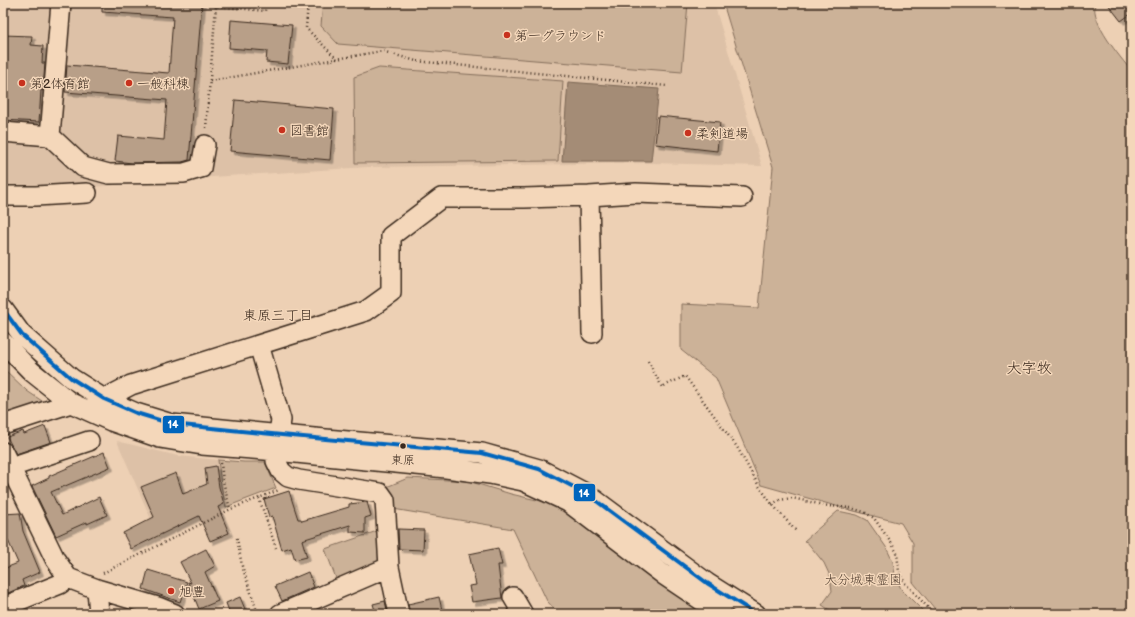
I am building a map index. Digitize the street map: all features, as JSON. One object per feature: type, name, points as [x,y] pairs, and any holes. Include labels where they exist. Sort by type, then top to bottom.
[{"type":"street","points":[[50,136],[61,3]]},
{"type":"street","points":[[3,132],[50,136],[83,167],[109,174],[184,173],[195,170],[200,168],[205,145]]},
{"type":"street","points":[[3,196],[87,193]]},
{"type":"street","points":[[104,399],[130,385],[366,311],[391,293],[391,236],[441,198],[589,196],[636,193],[742,197]]},
{"type":"street","points":[[589,196],[592,333]]},
{"type":"street","points":[[3,309],[22,335],[71,378],[104,399],[136,413],[172,424],[277,442],[490,474],[523,481],[568,502],[664,576],[722,614]]},
{"type":"street","points":[[3,342],[32,372],[71,403],[111,421],[160,438],[202,445],[277,442],[482,453],[539,469],[587,494],[707,583],[756,614]]},
{"type":"street","points":[[259,345],[281,420],[277,442],[276,461],[281,471],[288,477],[299,480],[380,493],[385,500],[389,567],[399,614]]},
{"type":"street","points":[[3,425],[71,403]]},
{"type":"street","points":[[89,441],[9,471],[55,559],[82,584],[99,614]]},
{"type":"street","points":[[280,614],[389,567]]},
{"type":"street","points":[[3,607],[60,584],[82,584],[158,607],[175,614]]},
{"type":"street","points":[[513,597],[523,614]]},
{"type":"path","points":[[205,145],[216,6],[265,11],[266,3]]},
{"type":"path","points":[[308,3],[306,28],[338,59]]},
{"type":"path","points":[[210,81],[382,51],[416,62],[667,86]]},
{"type":"path","points":[[648,361],[662,387],[685,376],[737,447],[759,486],[772,504],[796,531]]},
{"type":"path","points":[[221,456],[223,481],[230,509]]},
{"type":"path","points":[[82,584],[230,509],[289,486],[299,480]]},
{"type":"path","points":[[259,498],[276,548]]},
{"type":"path","points":[[772,504],[780,500],[792,498],[828,506],[851,508],[864,512],[874,518],[894,548],[899,572],[905,583],[934,614]]},
{"type":"path","points":[[237,538],[242,566],[258,614]]},
{"type":"shaded area","points":[[3,3],[714,3],[762,166],[651,163],[367,167],[197,178],[34,192],[3,192]]},
{"type":"shaded area","points":[[568,82],[659,89],[651,161],[562,161]]},
{"type":"shaded area","points":[[117,441],[178,456],[218,460],[221,486],[226,507],[160,540]]},
{"type":"green space","name":"第一グラウンド","points":[[323,3],[688,3],[682,72],[338,44],[321,26]]},
{"type":"green space","points":[[723,3],[1095,3],[1097,20],[1102,30],[1132,72],[1132,614],[939,614],[913,582],[913,543],[901,523],[761,485],[716,378],[681,350],[681,304],[759,308],[773,167]]},
{"type":"green space","points":[[379,68],[563,81],[558,161],[355,163],[354,77]]},
{"type":"green space","points":[[3,368],[27,391],[48,405],[3,422]]},
{"type":"green space","points":[[218,460],[265,462],[276,488],[226,507],[221,486]]},
{"type":"green space","points":[[408,478],[468,481],[511,494],[575,509],[727,614],[559,614],[547,601],[513,529],[393,509],[384,488]]},
{"type":"green space","name":"大分城東霊園","points":[[838,511],[857,515],[867,520],[886,547],[893,562],[895,575],[901,589],[926,614],[836,614],[822,605],[832,591],[830,576],[824,563],[807,542],[804,541]]},
{"type":"green space","points":[[380,530],[382,560],[337,581],[325,549]]},
{"type":"building","name":"一般科棟","points":[[102,3],[202,3],[189,160],[182,162],[132,163],[115,161],[118,136],[164,140],[167,100],[65,92],[67,65],[169,73],[173,17],[102,12]]},
{"type":"building","points":[[1107,3],[1132,3],[1132,13],[1121,21]]},
{"type":"building","points":[[231,20],[292,25],[288,64],[266,62],[267,51],[229,48]]},
{"type":"building","name":"第2体育館","points":[[3,35],[32,36],[31,45],[43,46],[42,63],[45,63],[43,91],[41,90],[39,122],[3,120]]},
{"type":"building","name":"図書館","points":[[235,100],[334,109],[330,160],[230,151]]},
{"type":"building","name":"柔剣道場","points":[[658,116],[720,122],[717,151],[655,144]]},
{"type":"building","points":[[45,426],[51,442],[16,454],[7,437],[23,431],[24,434]]},
{"type":"building","points":[[104,452],[110,467],[51,492],[62,515],[99,497],[107,515],[56,536],[32,486],[49,478],[49,476]]},
{"type":"building","points":[[216,466],[219,487],[224,504],[218,507],[229,533],[210,541],[199,516],[131,549],[123,533],[154,517],[141,487],[176,473],[183,494],[207,484],[205,468]]},
{"type":"building","points":[[289,491],[298,519],[301,519],[302,521],[349,507],[349,504],[367,502],[371,516],[365,518],[365,533],[350,532],[350,525],[302,540],[307,557],[295,560],[291,547],[282,550],[272,516],[269,517],[264,499]]},
{"type":"building","points":[[20,513],[23,531],[40,572],[22,580],[24,586],[8,593],[3,583],[3,569],[18,563],[6,536],[3,537],[3,514]]},
{"type":"building","points":[[398,529],[424,530],[423,550],[399,549]]},
{"type":"building","points":[[498,548],[502,565],[498,565],[502,598],[472,602],[469,586],[476,585],[469,554]]},
{"type":"building","points":[[206,549],[215,566],[205,572],[218,601],[199,609],[188,582],[191,583],[180,562]]},
{"type":"building","points":[[148,570],[187,582],[180,602],[143,589]]},
{"type":"building","points":[[308,572],[314,587],[282,601],[275,586]]},
{"type":"building","points":[[240,597],[247,614],[230,614],[226,603]]},
{"type":"building","points":[[439,597],[442,610],[434,612],[435,614],[410,614],[408,604]]},
{"type":"building","points":[[385,601],[388,614],[376,614],[373,604]]},
{"type":"transit line","name":"14","points":[[3,309],[22,335],[71,378],[104,399],[136,413],[172,424],[482,453],[539,469],[587,494],[707,583],[756,614]]},
{"type":"place","name":"第一グラウンド","points":[[507,35]]},
{"type":"place","name":"第2体育館","points":[[22,83]]},
{"type":"place","name":"一般科棟","points":[[129,83]]},
{"type":"place","name":"図書館","points":[[282,130]]},
{"type":"place","name":"柔剣道場","points":[[688,133]]},
{"type":"place","name":"東原","points":[[403,446]]},
{"type":"place","name":"旭豊","points":[[171,591]]},
{"type":"district","name":"東原三丁目","points":[[278,315]]},
{"type":"district","name":"大字牧","points":[[1029,368]]}]
